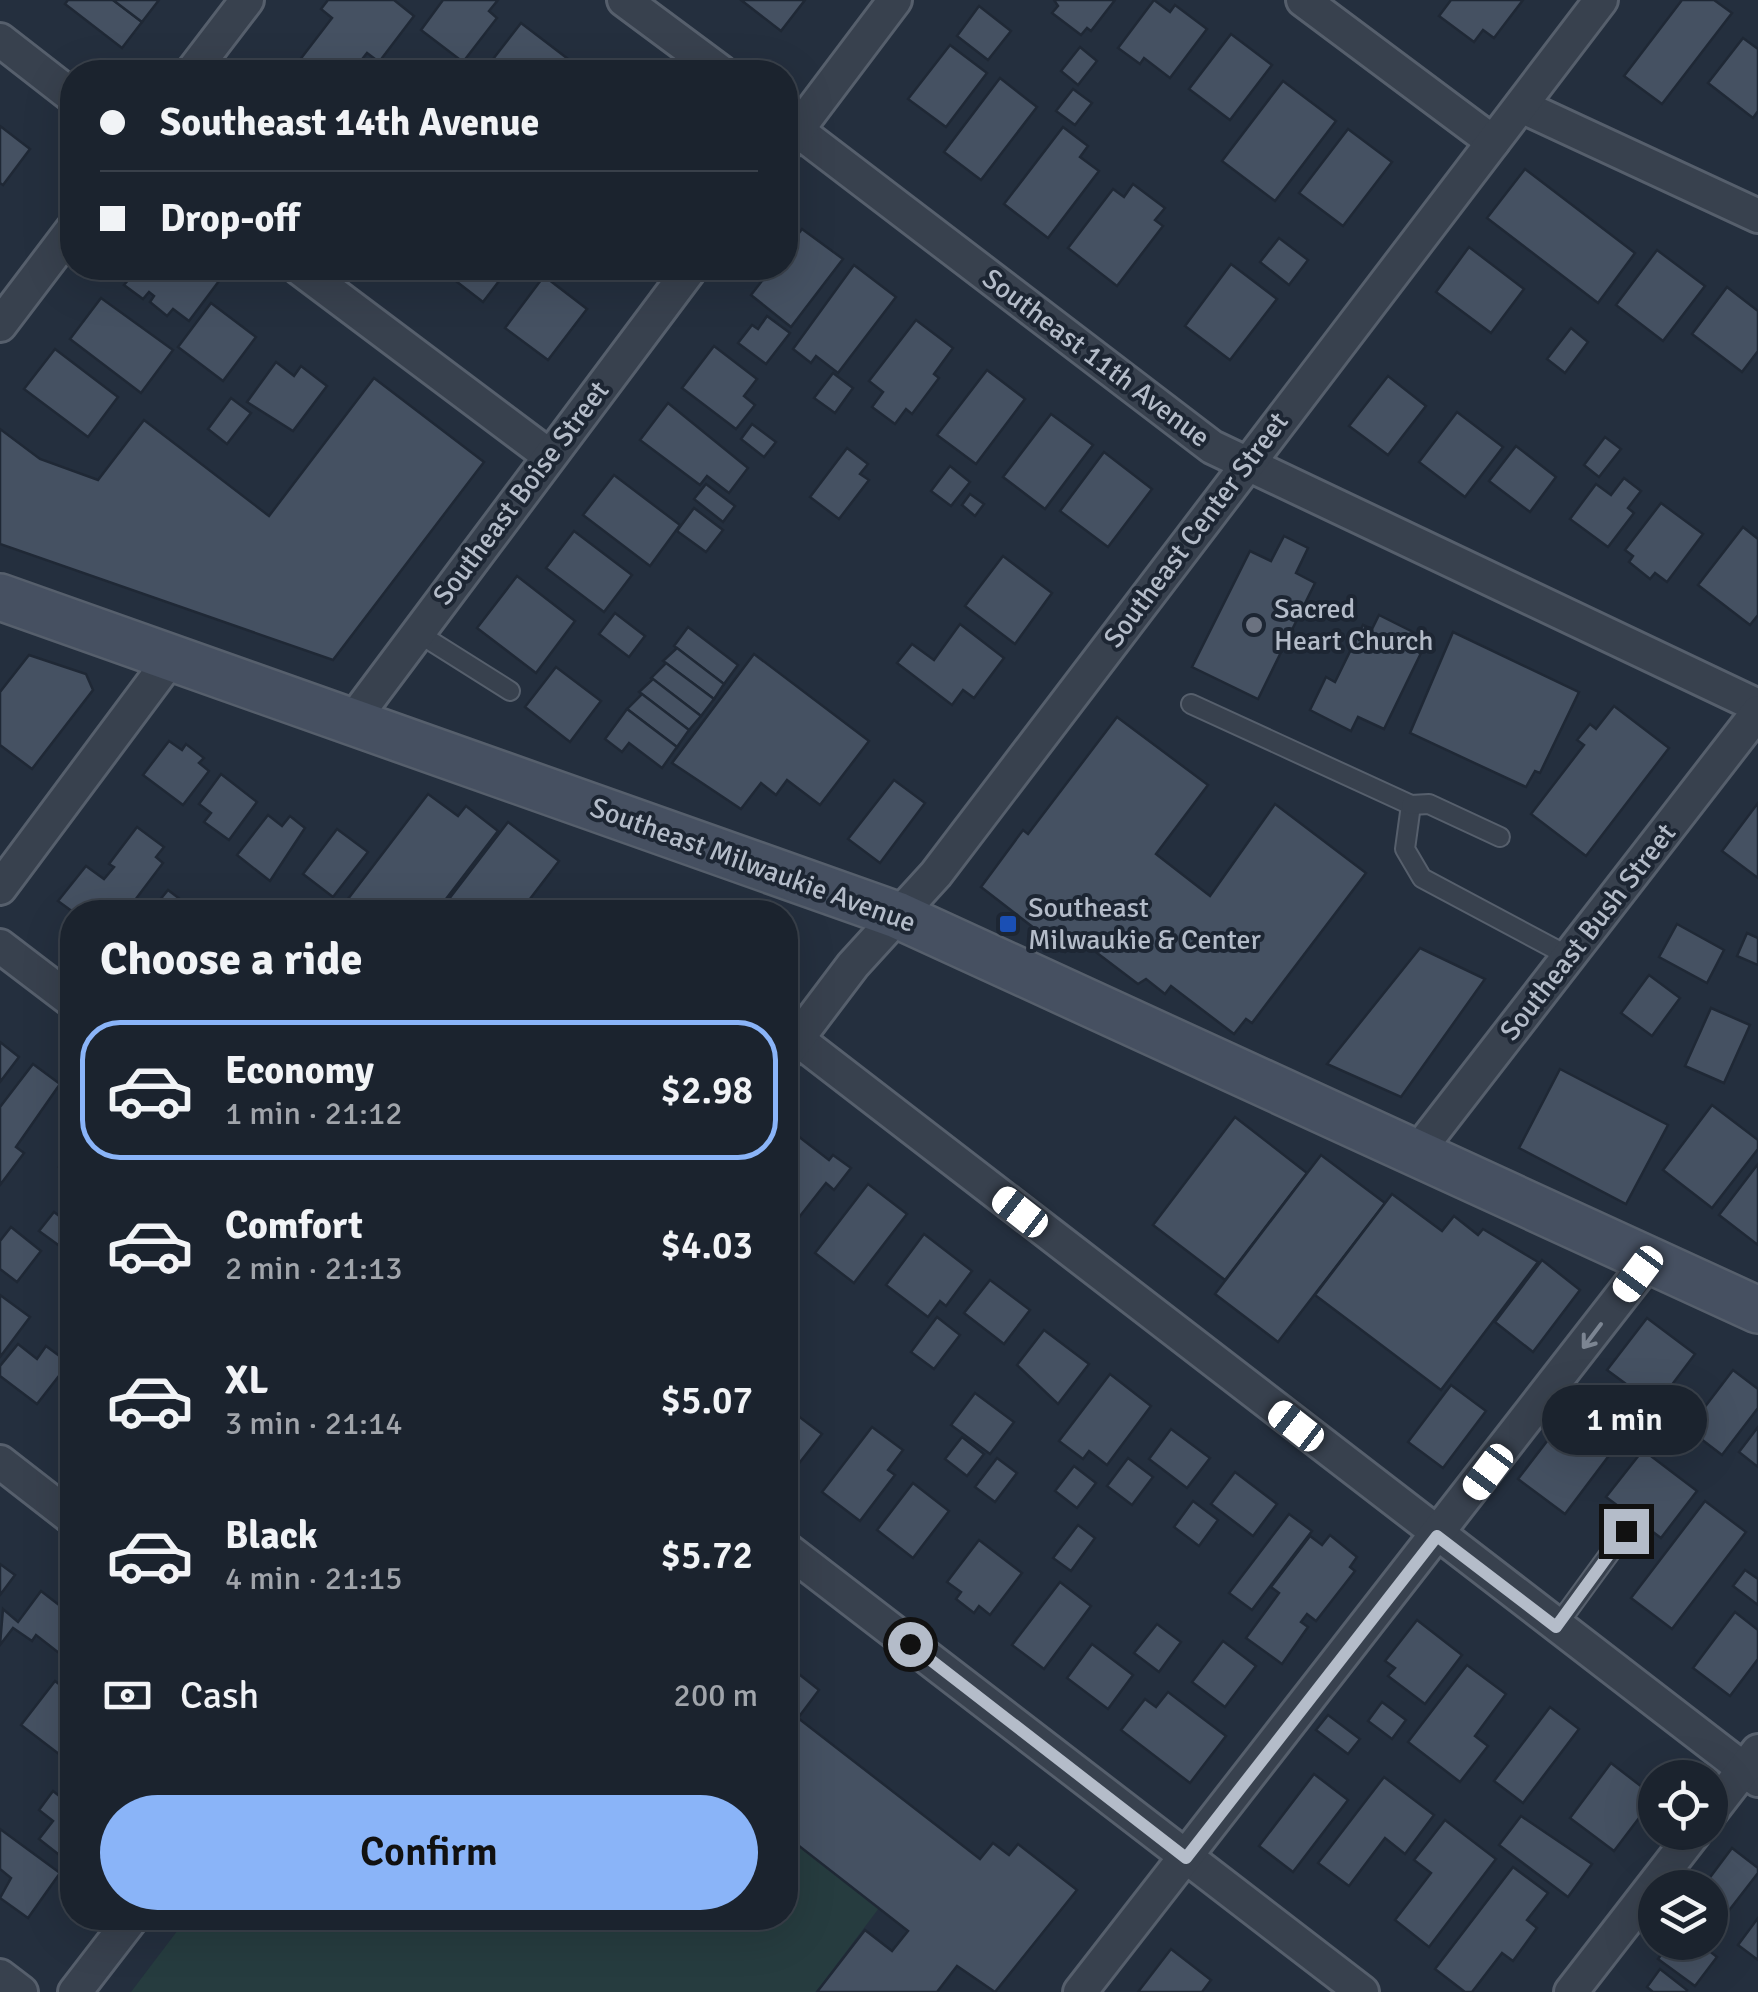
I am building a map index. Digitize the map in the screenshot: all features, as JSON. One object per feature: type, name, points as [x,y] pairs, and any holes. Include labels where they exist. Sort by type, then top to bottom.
[{"type":"main road","name":"Southeast Milwaukie Avenue","points":[[0,597],[897,915],[1758,1310]]},
{"type":"street","points":[[201,60],[247,0]]},
{"type":"street","points":[[624,0],[705,60]]},
{"type":"street","points":[[798,121],[895,0]]},
{"type":"street","points":[[1303,0],[1493,142]]},
{"type":"street","name":"Southeast Center Street","points":[[798,1038],[897,915],[936,874],[1601,0]]},
{"type":"street","points":[[0,40],[60,87]]},
{"type":"street","points":[[1521,106],[1758,216]]},
{"type":"street","name":"Southeast 11th Avenue","points":[[798,139],[1212,447],[1758,709]]},
{"type":"street","points":[[0,325],[60,246]]},
{"type":"street","points":[[316,280],[548,455]]},
{"type":"street","name":"Southeast Boise Street","points":[[353,720],[683,280]]},
{"type":"street","points":[[0,888],[172,657]]},
{"type":"street","name":"Southeast Bush Street","points":[[1418,1151],[1758,709]]},
{"type":"street","points":[[0,946],[60,992]]},
{"type":"street","points":[[798,1052],[1556,1627],[1753,1767],[1728,1794]]},
{"type":"street","points":[[1080,1992],[1651,1258]]},
{"type":"street","points":[[0,1462],[60,1509]]},
{"type":"street","points":[[798,1558],[1362,1992]]},
{"type":"street","points":[[1570,1992],[1681,1850]]},
{"type":"street","points":[[75,1992],[123,1930]]},
{"type":"street","points":[[0,1976],[20,1992]]},
{"type":"lane","points":[[418,633],[510,691]]},
{"type":"lane","points":[[1191,704],[1411,805],[1430,804],[1500,838]]},
{"type":"lane","points":[[1411,805],[1405,849],[1422,878],[1570,957]]},
{"type":"lane","points":[[1556,1627],[1626,1531]]},
{"type":"green space","points":[[798,1845],[879,1908],[816,1992],[131,1992],[178,1930],[798,1930]]},
{"type":"building","points":[[68,0],[113,0],[142,22],[122,48],[65,4]]},
{"type":"building","points":[[113,0],[159,0],[142,22]]},
{"type":"building","points":[[328,0],[394,0],[414,16],[381,60],[367,53],[361,60],[300,60],[332,18],[321,9]]},
{"type":"building","points":[[443,0],[498,0],[489,11],[497,18],[465,60],[421,30]]},
{"type":"building","points":[[741,0],[805,0],[781,31]]},
{"type":"building","points":[[1054,0],[1115,0],[1091,31],[1087,28],[1081,35],[1052,13],[1058,6]]},
{"type":"building","points":[[1154,0],[1170,12],[1175,5],[1207,29],[1170,78],[1144,58],[1140,64],[1118,48]]},
{"type":"building","points":[[1451,0],[1523,0],[1494,38],[1483,30],[1474,42],[1439,16]]},
{"type":"building","points":[[1682,0],[1714,0],[1732,13],[1662,104],[1624,76]]},
{"type":"building","points":[[979,6],[1011,31],[988,60],[957,36]]},
{"type":"building","points":[[521,23],[569,60],[492,60]]},
{"type":"building","points":[[1231,34],[1272,65],[1230,120],[1189,89]]},
{"type":"building","points":[[1743,38],[1758,49],[1758,111],[1753,118],[1708,83]]},
{"type":"building","points":[[950,45],[987,73],[946,127],[908,99]]},
{"type":"building","points":[[1080,47],[1097,61],[1078,85],[1061,71]]},
{"type":"building","points":[[1000,78],[1037,107],[981,180],[944,152]]},
{"type":"building","points":[[1283,81],[1336,121],[1275,201],[1222,161]]},
{"type":"building","points":[[1073,89],[1092,103],[1075,125],[1056,111]]},
{"type":"building","points":[[0,126],[30,149],[3,185],[0,183]]},
{"type":"building","points":[[1063,127],[1088,146],[1080,157],[1099,171],[1048,238],[1004,204]]},
{"type":"building","points":[[1348,129],[1392,162],[1343,226],[1299,193]]},
{"type":"building","points":[[1525,169],[1635,253],[1598,303],[1487,218]]},
{"type":"building","points":[[1133,184],[1165,208],[1155,220],[1163,226],[1117,286],[1068,248],[1113,189],[1124,197]]},
{"type":"building","points":[[802,229],[843,259],[791,327],[751,295],[763,280],[798,280],[798,234]]},
{"type":"building","points":[[1279,238],[1308,260],[1289,285],[1260,262]]},
{"type":"building","points":[[1469,247],[1524,289],[1491,333],[1436,292]]},
{"type":"building","points":[[1657,250],[1705,286],[1663,341],[1616,305]]},
{"type":"building","points":[[1231,264],[1277,299],[1230,360],[1185,326]]},
{"type":"building","points":[[854,265],[896,297],[838,373],[816,356],[811,363],[793,349]]},
{"type":"building","points":[[128,280],[220,280],[189,321],[173,309],[167,316],[150,302],[154,296],[149,292],[143,299],[124,285]]},
{"type":"building","points":[[455,280],[500,280],[483,302]]},
{"type":"building","points":[[541,280],[549,280],[587,309],[548,360],[505,328]]},
{"type":"building","points":[[1727,287],[1758,311],[1758,351],[1742,372],[1692,334]]},
{"type":"building","points":[[101,298],[173,350],[141,393],[70,339]]},
{"type":"building","points":[[211,303],[256,337],[223,381],[178,347]]},
{"type":"building","points":[[767,316],[790,333],[766,364],[738,343],[752,325],[758,329]]},
{"type":"building","points":[[916,320],[953,348],[934,374],[939,378],[912,414],[906,409],[895,424],[872,407],[883,392],[869,381]]},
{"type":"building","points":[[1571,328],[1588,342],[1565,373],[1547,359]]},
{"type":"building","points":[[714,346],[757,379],[744,396],[755,405],[736,429],[682,388]]},
{"type":"building","points":[[55,349],[118,397],[88,437],[24,389]]},
{"type":"building","points":[[276,362],[294,376],[301,366],[327,386],[293,431],[247,402]]},
{"type":"building","points":[[987,370],[1025,399],[976,464],[937,435]]},
{"type":"building","points":[[833,373],[853,388],[835,413],[814,398]]},
{"type":"building","points":[[1388,376],[1426,406],[1388,455],[1349,426]]},
{"type":"building","points":[[374,378],[484,462],[333,660],[0,544],[0,429],[40,459],[98,480],[144,420],[269,516]]},
{"type":"building","points":[[231,398],[251,413],[227,444],[208,429]]},
{"type":"building","points":[[668,403],[748,468],[729,493],[707,476],[700,485],[640,440]]},
{"type":"building","points":[[1457,412],[1503,447],[1465,497],[1419,462]]},
{"type":"building","points":[[1051,414],[1093,445],[1045,509],[1003,477]]},
{"type":"building","points":[[752,424],[776,442],[764,457],[741,439]]},
{"type":"building","points":[[1605,437],[1621,449],[1599,477],[1584,465]]},
{"type":"building","points":[[1516,446],[1556,477],[1530,512],[1489,481]]},
{"type":"building","points":[[847,448],[868,464],[860,474],[869,480],[839,519],[810,497]]},
{"type":"building","points":[[1104,452],[1152,489],[1108,547],[1060,511]]},
{"type":"building","points":[[950,466],[970,482],[951,506],[931,491]]},
{"type":"building","points":[[614,475],[680,525],[650,566],[583,515]]},
{"type":"building","points":[[1624,478],[1641,491],[1628,508],[1634,513],[1608,547],[1570,519],[1596,484],[1611,495]]},
{"type":"building","points":[[706,484],[735,506],[723,522],[694,499]]},
{"type":"building","points":[[970,494],[984,504],[975,516],[962,505]]},
{"type":"building","points":[[1661,503],[1703,534],[1667,582],[1655,573],[1650,579],[1629,562],[1633,556],[1625,550]]},
{"type":"building","points":[[694,508],[723,530],[706,552],[677,531]]},
{"type":"building","points":[[1743,527],[1758,539],[1758,615],[1750,625],[1698,585]]},
{"type":"building","points":[[574,531],[632,575],[604,612],[546,568]]},
{"type":"building","name":"Sacred Heart Church","points":[[1284,536],[1308,548],[1296,573],[1315,583],[1258,699],[1192,667],[1250,551],[1271,561]]},
{"type":"building","points":[[1003,556],[1052,593],[1015,644],[965,606]]},
{"type":"building","points":[[517,576],[575,621],[536,673],[477,628]]},
{"type":"building","points":[[615,613],[645,636],[629,657],[599,634]]},
{"type":"building","points":[[1379,615],[1417,634],[1410,648],[1421,653],[1384,729],[1358,717],[1351,731],[1310,710],[1326,677],[1335,682],[1363,625],[1372,629]]},
{"type":"building","points":[[960,624],[1004,658],[974,698],[963,690],[952,705],[897,663],[912,644],[934,660]]},
{"type":"building","points":[[688,627],[738,665],[724,684],[674,646]]},
{"type":"building","points":[[1453,632],[1579,692],[1540,773],[1535,771],[1526,787],[1410,733]]},
{"type":"building","points":[[677,648],[724,684],[714,699],[663,661]]},
{"type":"building","points":[[754,654],[869,741],[820,805],[787,780],[776,795],[761,783],[741,809],[672,763]]},
{"type":"building","points":[[29,655],[86,674],[93,690],[32,769],[0,745],[0,692]]},
{"type":"building","points":[[666,663],[714,699],[701,716],[651,678]]},
{"type":"building","points":[[556,667],[601,701],[570,742],[525,707]]},
{"type":"building","points":[[653,679],[701,716],[689,730],[639,692]]},
{"type":"building","points":[[642,694],[689,730],[677,747],[627,709]]},
{"type":"building","points":[[1614,706],[1669,748],[1586,856],[1531,814],[1584,745],[1577,740],[1590,724],[1596,729]]},
{"type":"building","points":[[627,709],[677,747],[662,768],[629,743],[622,752],[605,739]]},
{"type":"building","points":[[1117,717],[1208,785],[1156,854],[1210,896],[1275,804],[1366,873],[1252,1023],[1246,1019],[1234,1034],[1171,986],[1165,994],[1146,979],[1138,984],[1076,937],[1065,952],[981,887],[1023,830],[1028,834]]},
{"type":"building","points":[[169,741],[182,750],[186,744],[204,758],[199,763],[209,771],[183,805],[143,775]]},
{"type":"building","points":[[221,774],[257,802],[229,840],[204,822],[211,813],[199,804]]},
{"type":"building","points":[[894,780],[925,803],[880,863],[848,839]]},
{"type":"building","points":[[428,794],[458,816],[466,806],[498,831],[445,900],[347,900]]},
{"type":"building","points":[[1758,803],[1758,878],[1722,851]]},
{"type":"building","points":[[268,815],[282,826],[290,816],[305,828],[270,881],[237,855]]},
{"type":"building","points":[[508,822],[559,861],[529,900],[448,900]]},
{"type":"building","points":[[137,827],[164,847],[156,857],[163,863],[135,900],[58,901],[86,866],[104,879],[114,867],[109,864]]},
{"type":"building","points":[[337,829],[368,852],[333,897],[303,874]]},
{"type":"building","points":[[168,890],[181,900],[160,900]]},
{"type":"building","points":[[1677,924],[1724,950],[1707,983],[1659,957]]},
{"type":"building","points":[[1747,933],[1758,938],[1758,965],[1737,956]]},
{"type":"building","points":[[1420,948],[1485,979],[1401,1097],[1327,1064]]},
{"type":"building","points":[[1649,975],[1680,998],[1652,1036],[1621,1013]]},
{"type":"building","points":[[1711,1008],[1750,1025],[1724,1083],[1685,1066]]},
{"type":"building","points":[[0,1042],[19,1057],[0,1082]]},
{"type":"building","points":[[33,1064],[60,1084],[16,1147],[24,1153],[0,1185],[0,1107]]},
{"type":"building","points":[[1560,1069],[1668,1125],[1626,1204],[1519,1148]]},
{"type":"building","points":[[1712,1105],[1758,1140],[1758,1149],[1712,1208],[1663,1170]]},
{"type":"building","points":[[1235,1117],[1307,1173],[1225,1280],[1153,1225]]},
{"type":"building","points":[[798,1136],[829,1160],[833,1155],[851,1168],[834,1190],[826,1183],[798,1219]]},
{"type":"building","points":[[1321,1155],[1385,1203],[1278,1342],[1215,1294]]},
{"type":"building","points":[[1758,1164],[1758,1245],[1719,1215]]},
{"type":"building","points":[[868,1184],[907,1214],[854,1283],[815,1253]]},
{"type":"building","points":[[1392,1194],[1442,1231],[1454,1216],[1478,1235],[1483,1229],[1538,1262],[1441,1390],[1315,1295]]},
{"type":"building","points":[[54,1212],[60,1216],[60,1246],[39,1231]]},
{"type":"building","points":[[11,1227],[41,1251],[17,1282],[0,1269],[0,1241]]},
{"type":"building","points":[[924,1234],[972,1271],[946,1306],[940,1301],[928,1317],[886,1285]]},
{"type":"building","points":[[1542,1260],[1580,1290],[1533,1352],[1495,1322]]},
{"type":"building","points":[[990,1280],[1030,1310],[1004,1344],[964,1313]]},
{"type":"building","points":[[0,1295],[30,1317],[0,1357]]},
{"type":"building","points":[[937,1317],[960,1335],[934,1369],[911,1352]]},
{"type":"building","points":[[1647,1318],[1695,1354],[1656,1406],[1607,1370]]},
{"type":"building","points":[[1044,1330],[1089,1364],[1058,1404],[1017,1365]]},
{"type":"building","points":[[18,1344],[37,1359],[46,1346],[60,1356],[60,1375],[37,1404],[0,1376],[0,1366]]},
{"type":"building","points":[[1733,1370],[1758,1389],[1758,1408],[1722,1455],[1688,1429]]},
{"type":"building","points":[[1110,1374],[1151,1406],[1107,1465],[1089,1451],[1083,1459],[1059,1441]]},
{"type":"building","points":[[1451,1385],[1486,1411],[1443,1468],[1408,1442]]},
{"type":"building","points":[[975,1393],[1014,1422],[990,1454],[951,1425]]},
{"type":"building","points":[[1577,1402],[1623,1437],[1565,1514],[1518,1479]]},
{"type":"building","points":[[798,1416],[822,1434],[798,1465]]},
{"type":"building","points":[[872,1427],[903,1450],[888,1470],[895,1475],[860,1521],[822,1492]]},
{"type":"building","points":[[1758,1427],[1758,1467],[1739,1452]]},
{"type":"building","points":[[1171,1429],[1210,1458],[1187,1488],[1149,1459]]},
{"type":"building","points":[[962,1437],[984,1454],[967,1476],[945,1459]]},
{"type":"building","points":[[1643,1450],[1697,1491],[1661,1538],[1606,1497]]},
{"type":"building","points":[[997,1458],[1017,1473],[995,1502],[975,1487]]},
{"type":"building","points":[[1128,1458],[1153,1477],[1132,1505],[1107,1486]]},
{"type":"building","points":[[1074,1466],[1096,1483],[1077,1508],[1055,1491]]},
{"type":"building","points":[[1235,1472],[1277,1504],[1253,1536],[1211,1504]]},
{"type":"building","points":[[913,1483],[949,1511],[913,1558],[877,1530]]},
{"type":"building","points":[[1193,1501],[1218,1520],[1199,1546],[1174,1527]]},
{"type":"building","points":[[1705,1501],[1746,1532],[1672,1629],[1631,1598]]},
{"type":"building","points":[[1289,1514],[1312,1531],[1252,1610],[1229,1593]]},
{"type":"building","points":[[1078,1525],[1095,1538],[1071,1571],[1053,1558]]},
{"type":"building","points":[[1330,1535],[1357,1557],[1350,1567],[1355,1571],[1316,1621],[1307,1614],[1301,1622],[1308,1627],[1282,1664],[1246,1638],[1279,1593],[1271,1587],[1310,1536],[1322,1545]]},
{"type":"building","points":[[979,1540],[1022,1573],[990,1615],[979,1606],[974,1613],[956,1599],[961,1592],[947,1582]]},
{"type":"building","points":[[0,1564],[15,1575],[0,1595]]},
{"type":"building","points":[[1745,1570],[1758,1579],[1758,1605],[1733,1586]]},
{"type":"building","points":[[1060,1582],[1091,1606],[1044,1669],[1012,1645]]},
{"type":"building","points":[[41,1591],[60,1606],[59,1653],[36,1635],[32,1641],[13,1628],[0,1645],[3,1609],[18,1622]]},
{"type":"building","points":[[1735,1612],[1758,1630],[1758,1659],[1730,1696],[1693,1668]]},
{"type":"building","points":[[1417,1620],[1462,1655],[1425,1704],[1388,1676],[1395,1668],[1385,1661]]},
{"type":"building","points":[[1157,1624],[1181,1642],[1159,1672],[1134,1653]]},
{"type":"building","points":[[1223,1641],[1256,1666],[1225,1707],[1192,1682]]},
{"type":"building","points":[[1092,1644],[1133,1675],[1108,1709],[1067,1678]]},
{"type":"building","points":[[1467,1665],[1506,1694],[1475,1736],[1488,1746],[1460,1782],[1408,1742]]},
{"type":"building","points":[[798,1673],[819,1690],[798,1718]]},
{"type":"building","points":[[55,1681],[60,1685],[60,1755],[21,1725]]},
{"type":"building","points":[[1168,1692],[1226,1736],[1190,1783],[1121,1730],[1145,1699],[1156,1707]]},
{"type":"building","points":[[1382,1702],[1406,1720],[1392,1739],[1368,1721]]},
{"type":"building","points":[[1550,1707],[1579,1729],[1523,1803],[1494,1781]]},
{"type":"building","points":[[1328,1715],[1360,1739],[1348,1754],[1316,1730]]},
{"type":"building","points":[[798,1718],[980,1859],[993,1843],[1009,1855],[1018,1844],[1077,1890],[995,1992],[957,1966],[937,1992],[817,1992],[865,1930],[892,1951],[908,1931],[798,1845]]},
{"type":"building","points":[[1611,1763],[1638,1784],[1638,1819],[1614,1851],[1570,1818]]},
{"type":"building","points":[[1314,1774],[1348,1800],[1293,1872],[1259,1846]]},
{"type":"building","points":[[1384,1777],[1434,1815],[1405,1854],[1385,1838],[1349,1886],[1318,1863]]},
{"type":"building","points":[[53,1791],[60,1797],[60,1856],[39,1839],[53,1821],[39,1810]]},
{"type":"building","points":[[1521,1816],[1592,1864],[1568,1897],[1499,1845]]},
{"type":"building","points":[[1445,1820],[1496,1859],[1429,1947],[1395,1920],[1431,1873],[1414,1860]]},
{"type":"building","points":[[0,1829],[60,1873],[28,1918],[0,1898],[11,1878],[0,1869]]},
{"type":"building","points":[[1732,1848],[1758,1868],[1728,1912],[1728,1870],[1716,1870]]},
{"type":"building","points":[[1513,1867],[1548,1893],[1527,1920],[1537,1928],[1513,1961],[1502,1953],[1472,1992],[1465,1992],[1435,1969]]},
{"type":"building","points":[[1758,1918],[1758,1960],[1738,1945]]},
{"type":"building","points":[[1171,1949],[1211,1980],[1202,1992],[1138,1992]]},
{"type":"building","points":[[1659,1960],[1715,1960],[1695,1986]]},
{"type":"building","points":[[1660,1969],[1686,1992],[1653,1992],[1647,1987]]},
{"type":"place","name":"Sacred Heart Church","points":[[1254,625]]},
{"type":"place","name":"Southeast Milwaukie & Center","points":[[1008,924]]},
{"type":"route","points":[[910,1644],[1186,1858],[1437,1536],[1556,1627],[1626,1531]]}]
